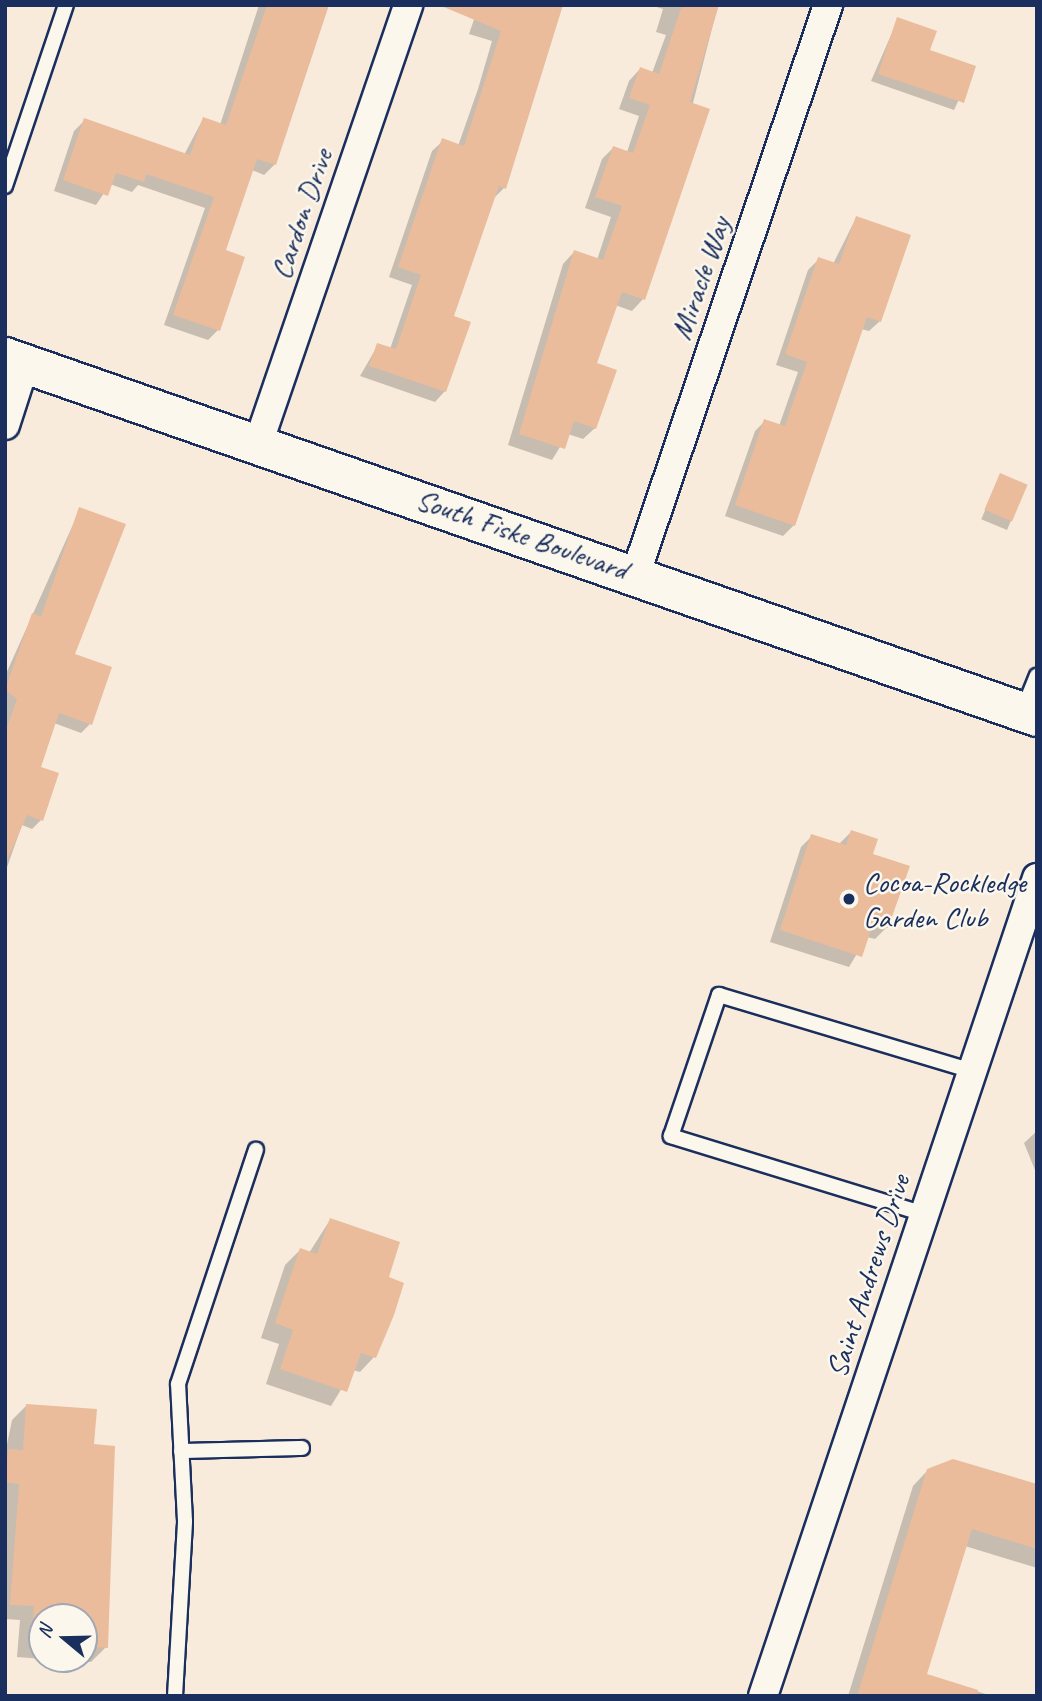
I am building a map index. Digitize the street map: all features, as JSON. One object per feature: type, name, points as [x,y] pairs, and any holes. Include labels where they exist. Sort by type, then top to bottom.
[{"type":"main road","name":"South Fiske Boulevard","points":[[15,360],[636,573],[1030,714]]},
{"type":"street","name":"Cardon Drive","points":[[258,444],[408,5]]},
{"type":"street","name":"Miracle Way","points":[[636,573],[828,5]]},
{"type":"street","points":[[5,425],[15,360]]},
{"type":"street","name":"Saint Andrews Drive","points":[[763,1696],[1037,878]]},
{"type":"lane","points":[[5,186],[65,5]]},
{"type":"lane","points":[[1030,714],[1037,676]]},
{"type":"lane","points":[[924,1214],[671,1136],[719,995],[972,1071]]},
{"type":"lane","points":[[175,1696],[185,1521],[178,1384],[256,1150]]},
{"type":"lane","points":[[181,1451],[302,1448]]},
{"type":"building","points":[[267,5],[329,5],[276,165],[257,159],[226,250],[245,257],[220,331],[173,315],[214,197],[146,174],[144,182],[116,173],[108,196],[63,180],[84,118],[190,155],[203,117],[226,125]]},
{"type":"building","points":[[439,5],[563,5],[506,189],[499,186],[454,316],[471,322],[446,392],[369,366],[377,343],[396,349],[421,275],[398,267],[442,138],[464,146],[501,31]]},
{"type":"building","points":[[682,5],[719,5],[690,102],[710,109],[645,300],[622,292],[597,363],[617,370],[596,429],[574,421],[565,449],[519,434],[574,250],[603,260],[622,206],[595,197],[613,146],[633,153],[650,105],[629,98],[640,67],[659,74]]},
{"type":"building","points":[[897,17],[937,31],[930,50],[976,66],[964,103],[878,74]]},
{"type":"building","points":[[856,216],[911,235],[881,322],[867,317],[795,526],[735,505],[764,419],[785,426],[807,362],[785,354],[818,257],[839,264]]},
{"type":"building","points":[[1000,473],[1028,485],[1012,522],[984,510]]},
{"type":"building","points":[[79,507],[126,524],[75,654],[112,667],[92,725],[59,713],[41,767],[59,773],[43,821],[27,815],[5,865],[5,733],[17,699],[5,690],[32,613],[41,617]]},
{"type":"building","name":"Cocoa-Rockledge Garden Club","points":[[851,830],[878,839],[873,854],[910,866],[888,928],[873,924],[862,957],[780,930],[811,834],[846,845]]},
{"type":"building","points":[[330,1218],[400,1242],[389,1277],[404,1283],[394,1315],[376,1358],[361,1353],[347,1392],[280,1369],[293,1330],[275,1323],[300,1248],[317,1254]]},
{"type":"building","points":[[26,1404],[97,1409],[94,1444],[115,1446],[108,1648],[98,1647],[98,1603],[10,1605],[19,1484],[5,1482],[8,1449],[23,1450]]},
{"type":"building","points":[[953,1459],[1037,1484],[1037,1549],[972,1529],[927,1674],[978,1690],[977,1696],[857,1696],[927,1469]]},
{"type":"place","name":"Cocoa-Rockledge Garden Club","points":[[849,899]]}]
